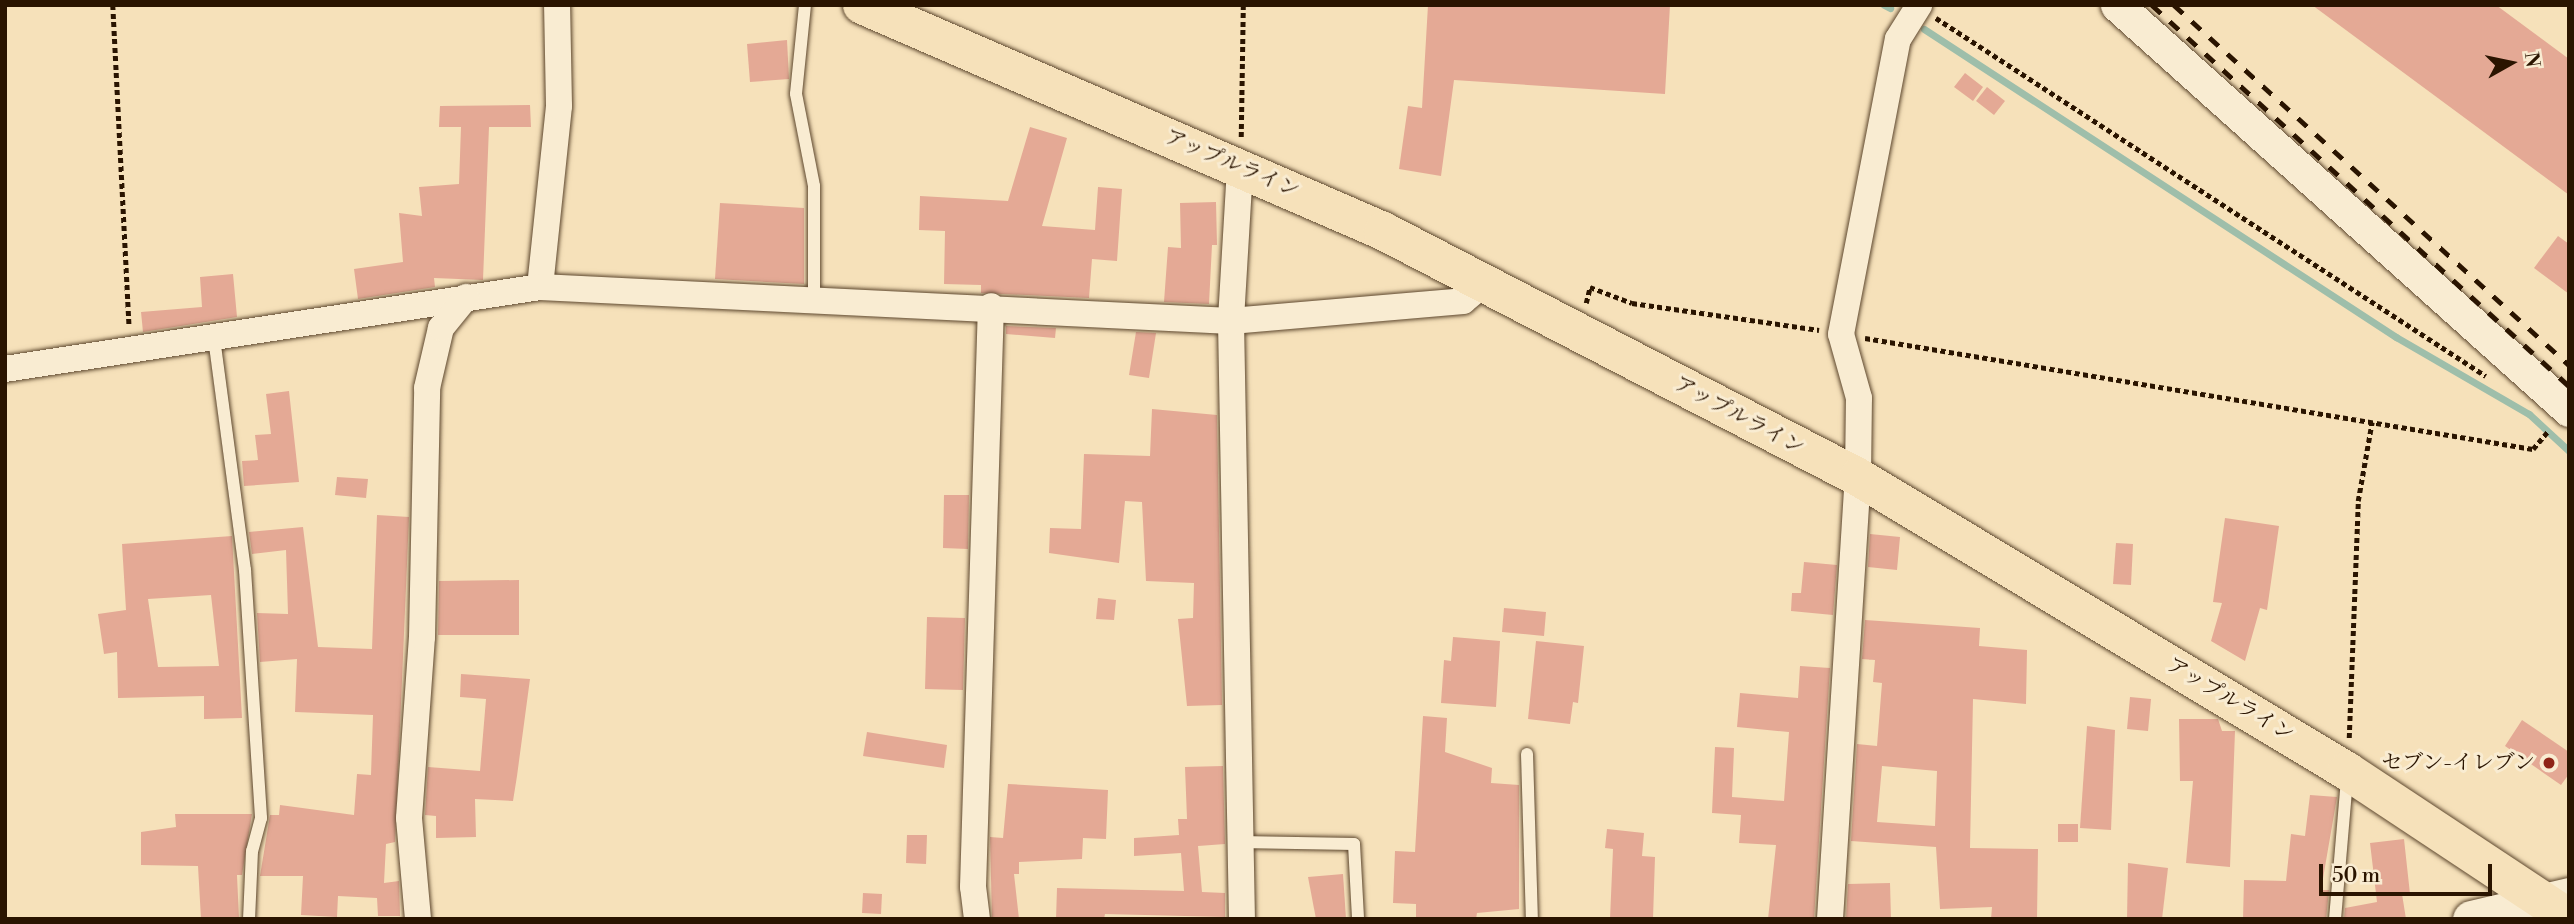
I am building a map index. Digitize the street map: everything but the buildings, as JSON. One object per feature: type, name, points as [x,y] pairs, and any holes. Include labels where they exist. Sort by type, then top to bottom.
[{"type":"highway","name":"アップルライン","points":[[862,5],[1240,168],[1486,282],[1858,477],[2347,771],[2562,905]]},
{"type":"main road","points":[[2471,919],[2562,905]]},
{"type":"street","points":[[540,287],[559,106],[557,5]]},
{"type":"street","points":[[2117,5],[2562,416]]},
{"type":"street","points":[[1830,919],[1858,477],[1859,398],[1840,334],[1898,39],[1919,6]]},
{"type":"street","points":[[1240,168],[1231,321],[1242,919]]},
{"type":"street","points":[[5,369],[130,352],[540,287],[991,306],[1231,321],[1463,300],[1486,282]]},
{"type":"street","points":[[418,919],[409,818],[422,637],[427,388],[441,328],[466,297]]},
{"type":"street","points":[[977,919],[973,887],[991,306]]},
{"type":"lane","points":[[805,5],[796,94],[814,186],[814,298]]},
{"type":"lane","points":[[214,338],[245,570],[261,818],[252,851],[248,919]]},
{"type":"lane","points":[[1527,754],[1532,919]]},
{"type":"lane","points":[[2335,919],[2347,771]]},
{"type":"lane","points":[[1239,842],[1354,845],[1357,919]]},
{"type":"path","points":[[113,5],[130,352]]},
{"type":"path","points":[[1240,168],[1243,5]]},
{"type":"path","points":[[1919,6],[2499,382]]},
{"type":"path","points":[[1580,331],[1590,287],[1632,303],[1840,334],[2533,449],[2562,416]]},
{"type":"path","points":[[2347,771],[2358,501],[2372,422]]},
{"type":"waterway","points":[[1884,5],[1890,8]]},
{"type":"waterway","points":[[1924,29],[2396,337],[2529,414],[2569,451]]},
{"type":"railway","points":[[2152,5],[2569,386]]},
{"type":"railway","points":[[2174,5],[2569,365]]},
{"type":"place","name":"セブン-イレブン","points":[[2549,763]]}]
